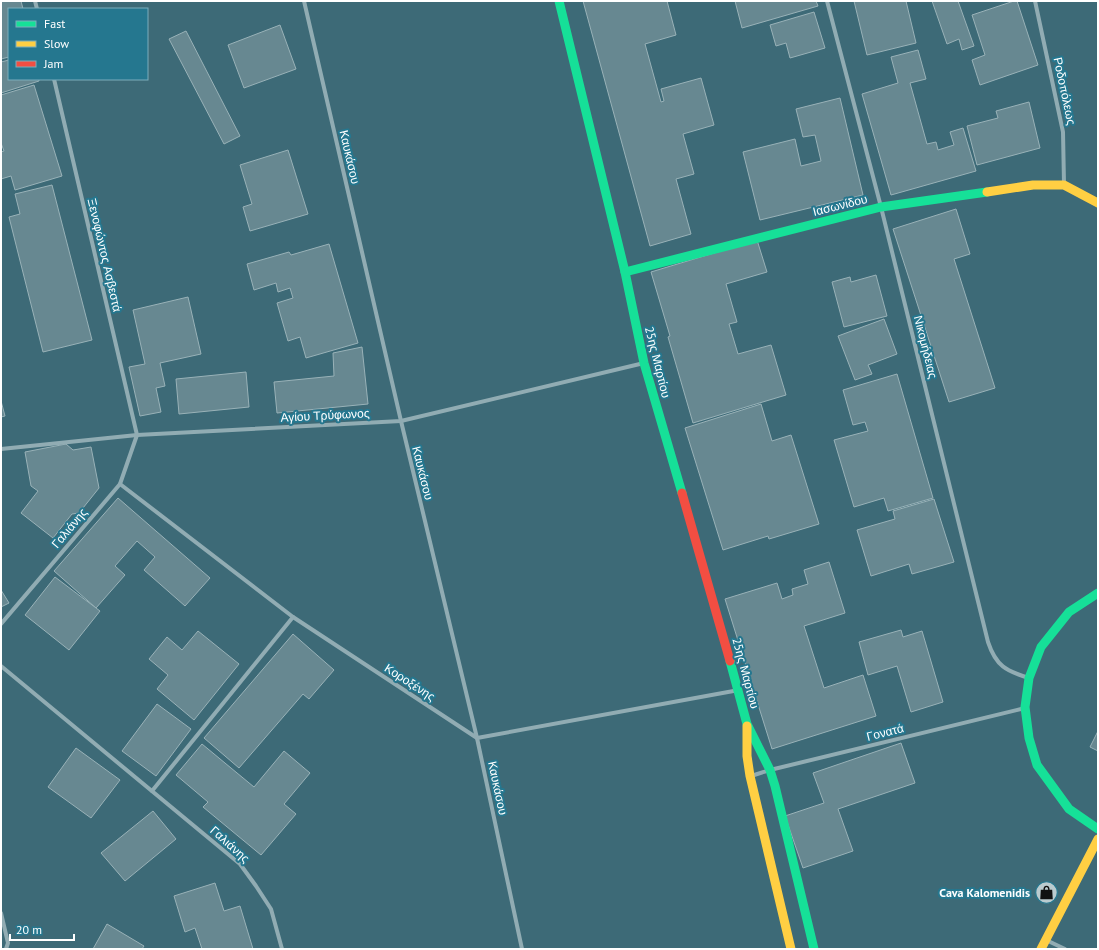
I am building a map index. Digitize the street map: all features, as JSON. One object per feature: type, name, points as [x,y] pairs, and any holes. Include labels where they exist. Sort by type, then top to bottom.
[{"type":"main road","name":"25ης Μαρτίου","points":[[559,1],[625,272],[644,363],[739,690],[747,724],[747,756],[750,776],[791,949]]},
{"type":"main road","name":"Ιασωνίδου","points":[[625,272],[881,207],[1033,185],[1064,185]]},
{"type":"main road","points":[[1064,185],[1098,203]]},
{"type":"main road","points":[[1098,593],[1069,612],[1041,647],[1029,678],[1025,708],[1029,738],[1037,765],[1069,809],[1098,829]]},
{"type":"main road","name":"25ης Μαρτίου","points":[[747,724],[770,770],[814,949]]},
{"type":"main road","points":[[1041,949],[1098,839]]},
{"type":"street","name":"Καυκάσου","points":[[304,1],[401,421],[477,738],[522,949]]},
{"type":"street","name":"Νικομήδειας","points":[[827,1],[881,207],[988,642],[995,659],[1001,666],[1010,672],[1029,678]]},
{"type":"street","name":"Ροδοπόλεως","points":[[1035,1],[1063,132],[1064,185]]},
{"type":"street","name":"Ξενοφώντος Ασβεστά","points":[[54,80],[137,435]]},
{"type":"street","name":"Αγίου Τρύφωνος","points":[[1,449],[137,435],[401,421],[644,363]]},
{"type":"street","name":"Γαλιάνης","points":[[1,624],[120,484],[137,435]]},
{"type":"street","name":"Κοροξένης","points":[[120,484],[293,617],[477,738]]},
{"type":"street","points":[[152,790],[293,617]]},
{"type":"street","name":"Γαλιάνης","points":[[1,666],[240,864],[271,909],[282,949]]},
{"type":"street","points":[[477,738],[739,690]]},
{"type":"street","name":"Γονατά","points":[[750,776],[1025,708]]},
{"type":"street","points":[[1,913],[8,943],[6,949]]},
{"type":"street","points":[[1046,939],[1065,949]]},
{"type":"building","points":[[1,1],[21,1],[23,8],[8,8],[8,57],[1,59]]},
{"type":"building","points":[[583,1],[667,1],[676,35],[645,44],[661,102],[664,101],[661,89],[701,78],[714,125],[683,134],[694,174],[676,179],[691,234],[650,246]]},
{"type":"building","points":[[735,1],[816,1],[818,6],[742,28]]},
{"type":"building","points":[[854,1],[906,1],[916,43],[867,55]]},
{"type":"building","points":[[932,1],[958,1],[974,46],[962,50],[959,39],[947,44]]},
{"type":"building","points":[[1017,1],[1038,65],[980,85],[972,60],[985,55],[972,15]]},
{"type":"building","points":[[814,12],[825,48],[790,58],[786,43],[776,46],[770,25]]},
{"type":"building","points":[[280,25],[296,69],[244,88],[228,45]]},
{"type":"building","points":[[186,31],[240,136],[224,144],[169,39]]},
{"type":"building","points":[[918,50],[926,79],[910,83],[927,144],[936,142],[938,150],[954,145],[950,132],[963,128],[976,171],[891,195],[862,94],[898,83],[891,57]]},
{"type":"building","points":[[8,60],[8,80],[39,81],[1,93],[1,62]]},
{"type":"building","points":[[34,85],[62,176],[15,190],[11,176],[1,179],[1,152],[4,151],[1,143],[1,95]]},
{"type":"building","points":[[840,98],[863,195],[760,220],[743,152],[795,139],[801,166],[821,161],[815,135],[803,137],[796,109]]},
{"type":"building","points":[[1029,102],[1040,148],[977,165],[967,126],[998,118],[996,111]]},
{"type":"building","points":[[288,150],[308,214],[250,231],[243,207],[252,204],[240,165]]},
{"type":"building","points":[[52,185],[92,340],[43,352],[9,217],[20,214],[15,194]]},
{"type":"building","points":[[956,209],[970,254],[954,259],[995,388],[949,402],[893,229]]},
{"type":"building","points":[[757,240],[767,272],[726,284],[737,322],[729,324],[738,354],[771,345],[786,395],[693,423],[651,272]]},
{"type":"building","points":[[329,244],[358,343],[306,358],[300,337],[288,341],[277,303],[293,298],[290,288],[278,292],[276,283],[254,290],[247,264],[289,252],[291,255]]},
{"type":"building","points":[[876,275],[887,316],[844,327],[832,282],[850,277],[851,282]]},
{"type":"building","points":[[188,297],[201,354],[160,363],[165,386],[156,388],[161,412],[140,416],[129,367],[145,364],[133,310]]},
{"type":"building","points":[[884,319],[897,354],[868,365],[872,374],[855,380],[838,336]]},
{"type":"building","points":[[362,347],[368,404],[277,413],[274,382],[334,376],[333,353]]},
{"type":"building","points":[[246,372],[249,407],[179,414],[176,379]]},
{"type":"building","points":[[897,374],[933,498],[888,511],[884,498],[854,507],[834,440],[868,431],[865,422],[853,425],[843,390]]},
{"type":"building","points":[[1,401],[5,416],[1,417]]},
{"type":"building","points":[[761,404],[772,441],[791,435],[819,524],[769,539],[768,536],[723,550],[685,428]]},
{"type":"building","points":[[66,444],[73,450],[91,447],[99,488],[79,513],[72,514],[53,538],[21,513],[38,491],[31,486],[25,452]]},
{"type":"building","points":[[118,498],[210,578],[185,606],[144,570],[155,557],[137,541],[115,566],[125,575],[96,608],[54,571]]},
{"type":"building","points":[[934,499],[954,562],[912,574],[909,564],[871,576],[857,530],[895,519],[893,511]]},
{"type":"building","points":[[829,562],[845,613],[804,626],[824,688],[863,675],[876,716],[772,749],[725,599],[777,583],[782,599],[793,595],[792,589],[808,584],[804,570]]},
{"type":"building","points":[[55,577],[100,611],[69,650],[25,615]]},
{"type":"building","points":[[1,590],[9,603],[1,607]]},
{"type":"building","points":[[901,630],[903,637],[922,631],[943,702],[911,712],[897,666],[868,675],[859,642]]},
{"type":"building","points":[[198,631],[239,664],[194,720],[157,689],[168,675],[149,659],[167,637],[182,650]]},
{"type":"building","points":[[293,634],[334,670],[309,699],[303,694],[239,768],[204,738]]},
{"type":"building","points":[[157,704],[191,729],[156,776],[122,751]]},
{"type":"building","points":[[1098,731],[1098,751],[1090,747]]},
{"type":"building","points":[[901,743],[915,783],[838,809],[853,851],[803,868],[785,816],[824,803],[813,773]]},
{"type":"building","points":[[202,744],[254,787],[284,751],[310,773],[284,804],[296,814],[261,855],[203,807],[208,802],[176,775]]},
{"type":"building","points":[[76,748],[120,780],[91,818],[48,787]]},
{"type":"building","points":[[153,811],[176,839],[125,881],[101,853]]},
{"type":"building","points":[[215,883],[224,911],[240,906],[253,949],[202,949],[195,928],[185,932],[174,896]]},
{"type":"building","points":[[107,924],[144,946],[142,949],[93,949]]},
{"type":"traffic: fast","points":[[559,1],[625,272],[644,363],[682,493]]},
{"type":"traffic: fast","points":[[625,272],[881,207],[987,192]]},
{"type":"traffic: fast","points":[[1098,593],[1069,612],[1041,647],[1029,678],[1025,707],[1029,738],[1037,765],[1069,809],[1098,829]]},
{"type":"traffic: fast","points":[[730,661],[747,724],[770,770],[775,786],[814,949]]},
{"type":"traffic: slow","points":[[987,192],[1033,185],[1064,185],[1098,203]]},
{"type":"traffic: slow","points":[[747,726],[747,756],[750,776],[791,949]]},
{"type":"traffic: slow","points":[[1041,949],[1098,839]]},
{"type":"traffic: jam","points":[[682,493],[730,661]]},
{"type":"place","name":"Cava Kalomenidis","points":[[1046,892]]}]
